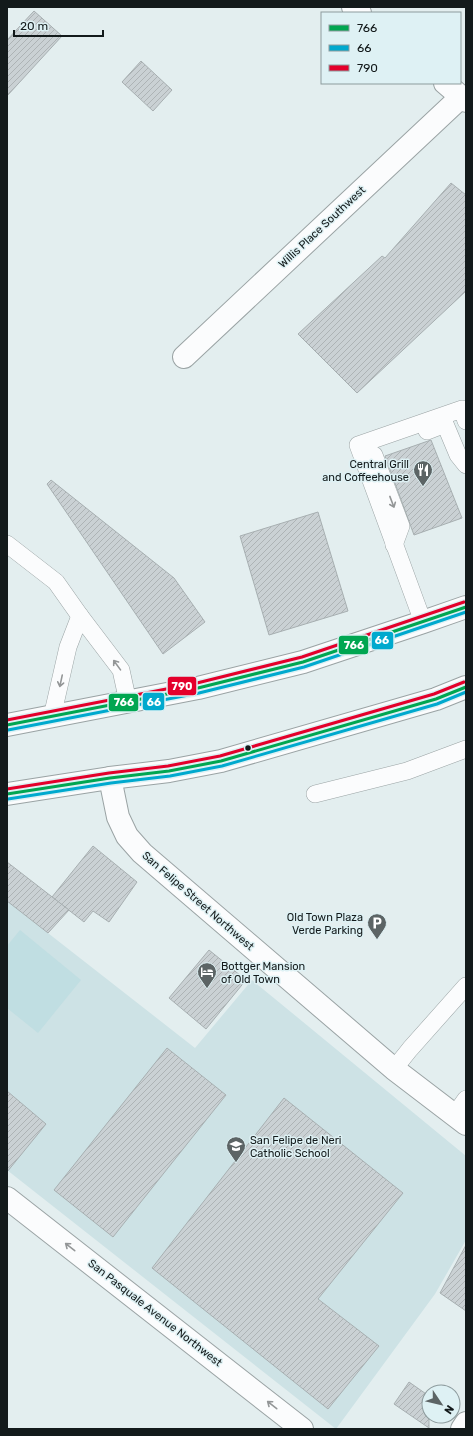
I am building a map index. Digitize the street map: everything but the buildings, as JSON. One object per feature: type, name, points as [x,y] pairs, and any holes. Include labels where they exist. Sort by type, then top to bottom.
[{"type":"street","name":"Willis Place Southwest","points":[[184,357],[457,93]]},
{"type":"street","points":[[7,725],[198,688],[304,662],[466,607]]},
{"type":"street","points":[[7,794],[110,778],[169,771],[221,761],[436,699],[466,687]]},
{"type":"street","name":"San Felipe Street Northwest","points":[[110,778],[118,817],[127,836],[142,853],[394,1069],[462,1113]]},
{"type":"street","name":"San Pasquale Avenue Northwest","points":[[7,1198],[302,1429]]},
{"type":"street","points":[[462,1429],[466,1423]]},
{"type":"lane","points":[[423,622],[358,445],[462,409],[466,421]]},
{"type":"lane","points":[[394,545],[401,526],[372,451],[445,424],[458,455],[466,465]]},
{"type":"lane","points":[[7,544],[56,582],[121,670],[128,702]]},
{"type":"lane","points":[[52,717],[68,647],[80,616]]},
{"type":"lane","points":[[315,794],[407,771],[466,749]]},
{"type":"lane","points":[[394,1069],[466,986]]},
{"type":"shaded area","name":"San Felipe de Neri Catholic School","points":[[7,901],[195,1048],[252,980],[466,1156],[466,1240],[435,1294],[336,1429],[7,1170]]},
{"type":"shaded area","points":[[20,930],[81,980],[38,1033],[7,1008],[7,946]]},
{"type":"transit line","name":"790","points":[[7,720],[197,683],[302,657],[464,602]]},
{"type":"transit line","name":"766","points":[[7,725],[198,688],[303,662],[466,607]]},
{"type":"transit line","name":"66","points":[[8,730],[199,693],[304,667],[466,612]]},
{"type":"transit line","name":"790","points":[[7,789],[109,773],[168,766],[220,756],[434,694],[464,682]]},
{"type":"transit line","name":"766","points":[[7,794],[110,778],[169,771],[221,761],[436,699],[466,687]]},
{"type":"transit line","name":"66","points":[[8,799],[111,783],[170,776],[222,766],[437,704],[466,692]]},
{"type":"place","name":"Central Grill and Coffeehouse","points":[[423,487]]},
{"type":"place","name":"Old Town Plaza Verde Parking","points":[[377,940]]},
{"type":"place","name":"Bottger Mansion of Old Town","points":[[207,989]]},
{"type":"place","name":"San Felipe de Neri Catholic School","points":[[236,1163]]}]
